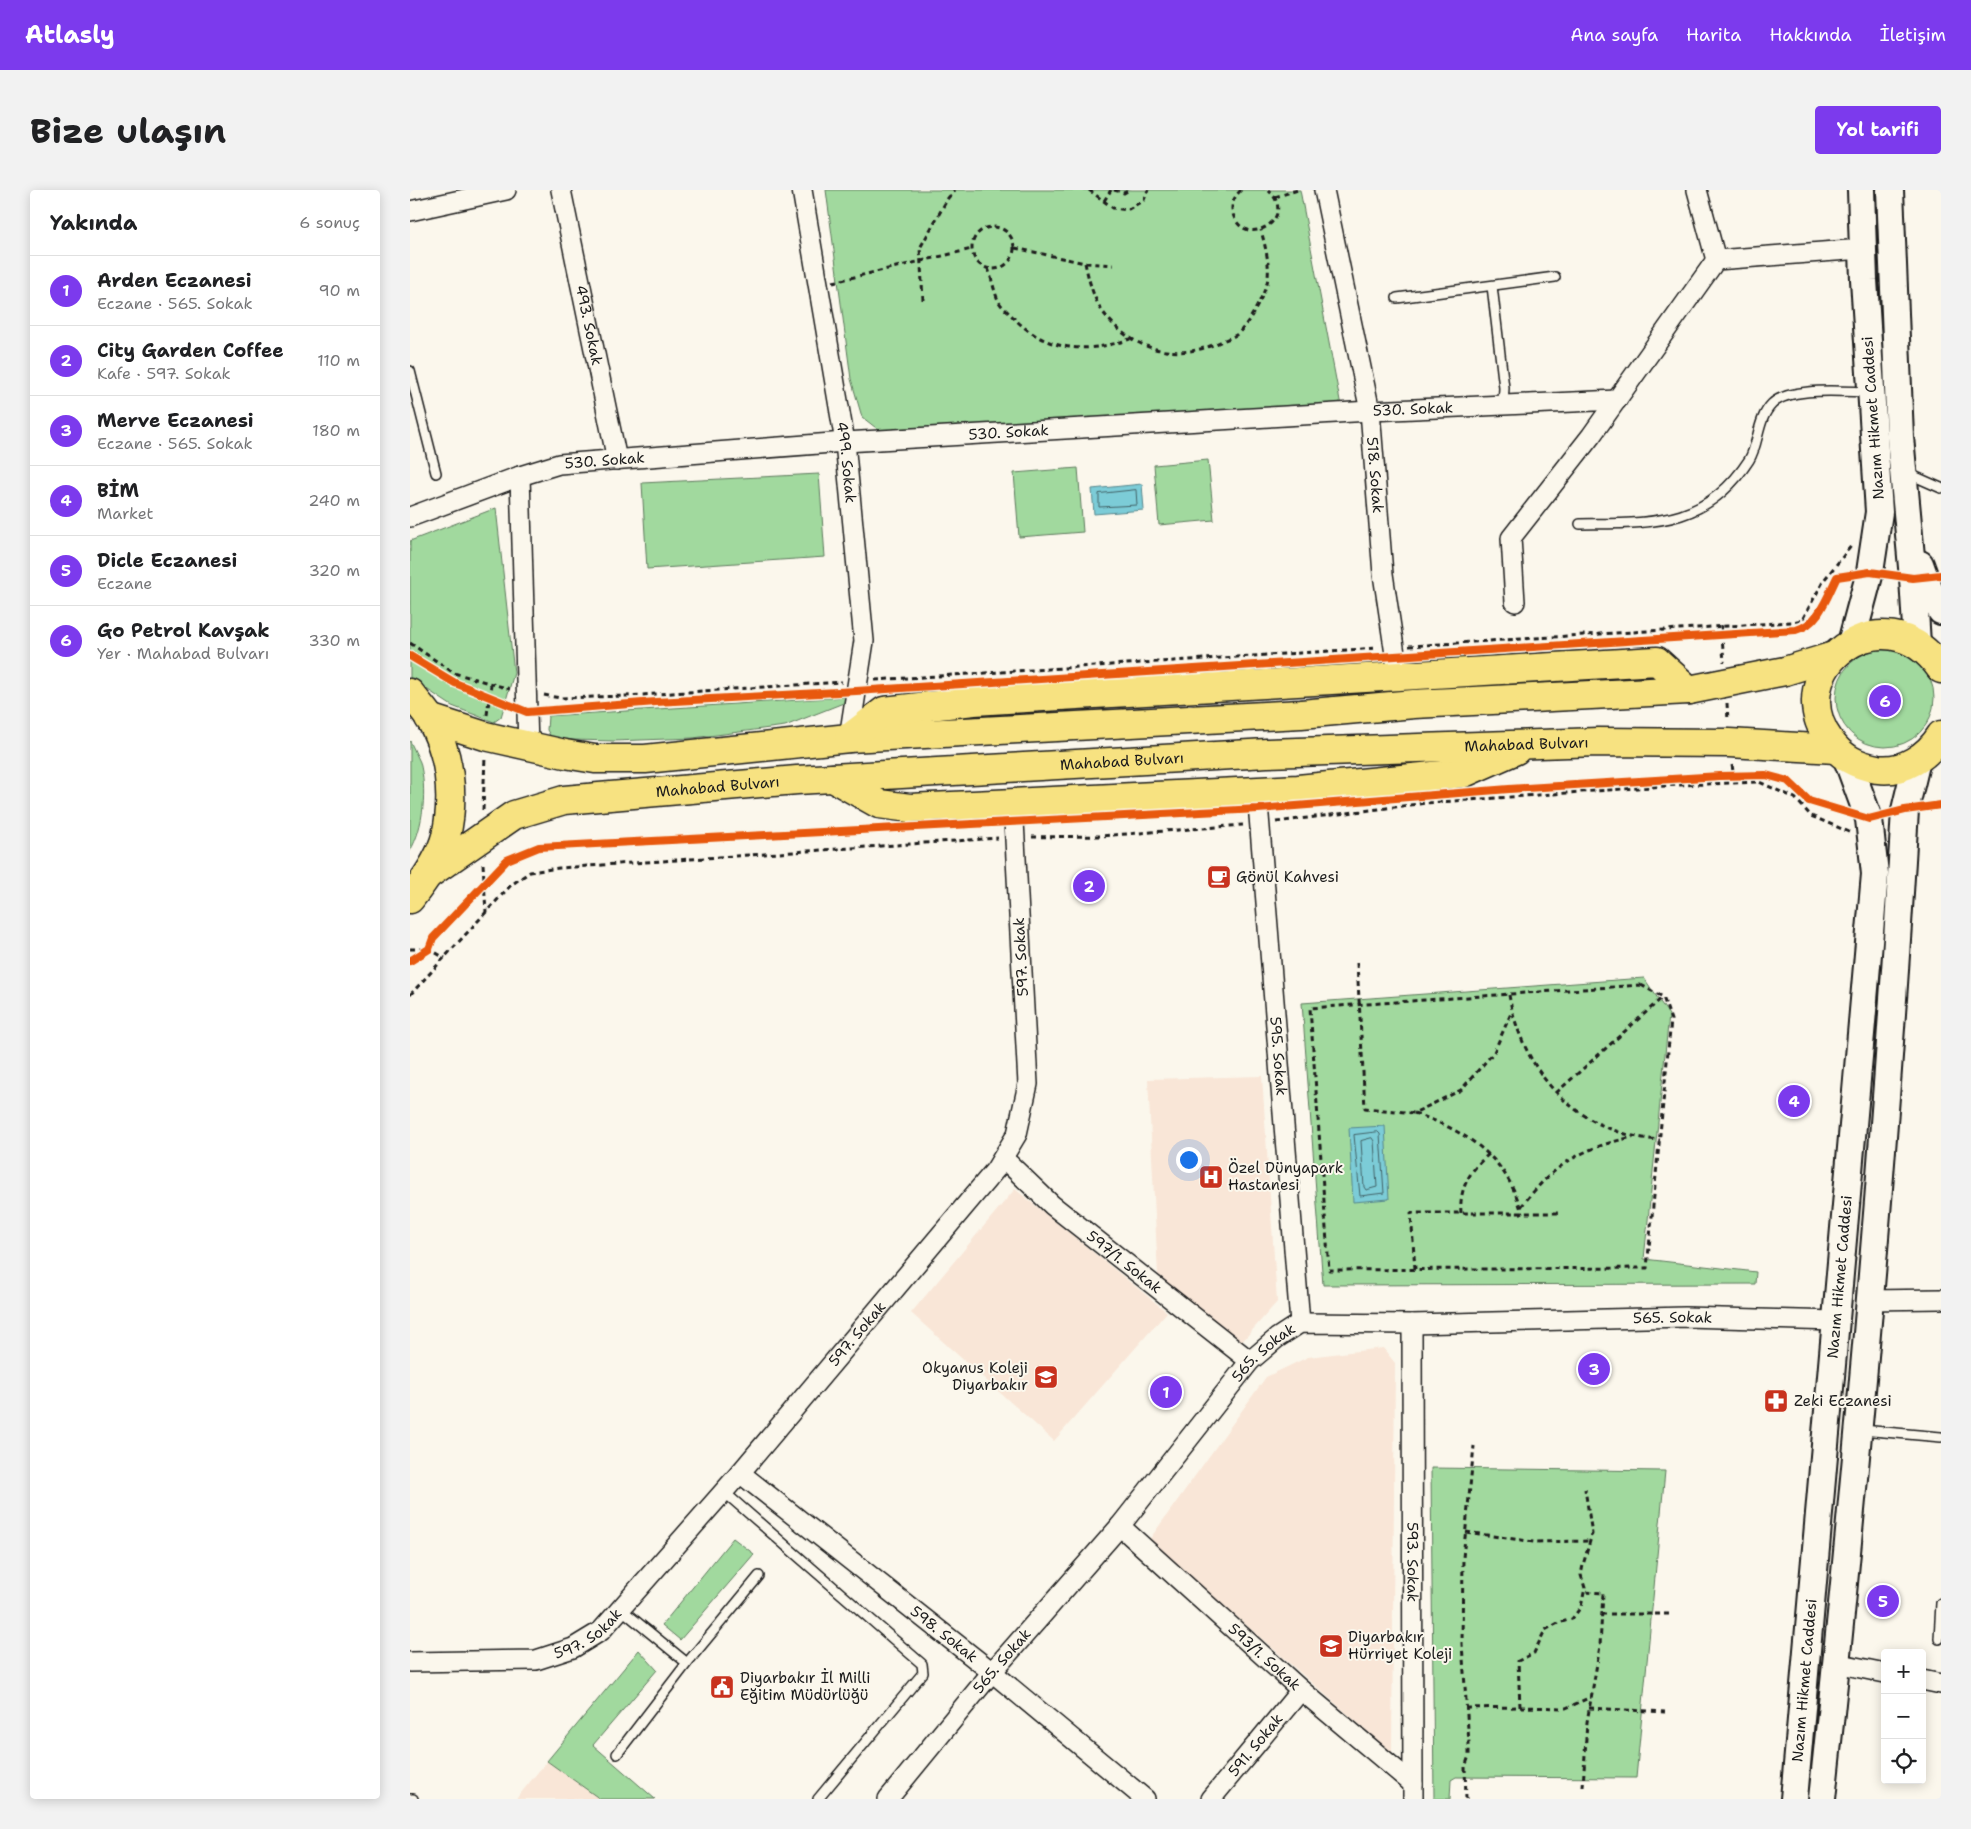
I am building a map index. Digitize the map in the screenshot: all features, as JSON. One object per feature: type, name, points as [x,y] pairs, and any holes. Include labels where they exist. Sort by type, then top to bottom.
[{"type":"main road","name":"Nazım Hikmet Caddesi","points":[[1842,649],[1870,572],[1879,512],[1862,249],[1861,190]]},
{"type":"main road","name":"Nazım Hikmet Caddesi","points":[[1890,190],[1903,471],[1909,534],[1933,656]]},
{"type":"main road","points":[[1909,534],[1929,589],[1941,611]]},
{"type":"main road","points":[[429,718],[485,736],[595,759],[645,759],[849,738],[1291,715],[1414,704],[1689,690],[1785,671],[1842,649],[1866,636],[1884,635],[1901,637],[1933,656]]},
{"type":"main road","points":[[1841,754],[1824,732],[1817,706],[1817,692],[1823,672],[1842,649]]},
{"type":"main road","points":[[849,738],[884,711],[1396,659],[1657,660],[1689,690]]},
{"type":"main road","points":[[410,692],[429,718],[446,755],[451,796],[446,837],[429,874],[410,899]]},
{"type":"main road","name":"Mahabad Bulvarı","points":[[429,874],[514,815],[564,800],[833,778],[1267,753],[1598,742],[1729,743],[1841,754],[1864,766],[1882,769],[1900,767],[1933,746]]},
{"type":"main road","points":[[833,778],[879,804],[910,808],[1257,791],[1464,773],[1529,744]]},
{"type":"main road","name":"Nazım Hikmet Caddesi","points":[[1822,1799],[1836,1663],[1884,1123],[1905,810],[1933,746]]},
{"type":"main road","name":"Nazım Hikmet Caddesi","points":[[1794,1799],[1844,1211],[1870,938],[1874,874],[1872,842],[1864,802],[1841,754]]},
{"type":"street","points":[[410,211],[506,190]]},
{"type":"street","name":"493. Sokak","points":[[561,190],[617,460]]},
{"type":"street","name":"499. Sokak","points":[[802,190],[845,442],[864,641],[849,738]]},
{"type":"street","name":"518. Sokak","points":[[1324,190],[1370,411],[1383,574],[1396,659]]},
{"type":"street","points":[[1697,190],[1716,260]]},
{"type":"street","points":[[1716,260],[1862,249]]},
{"type":"street","points":[[1515,602],[1511,538],[1617,400],[1716,260]]},
{"type":"street","name":"530. Sokak","points":[[410,517],[520,476],[559,464],[845,442],[1370,411],[1617,400]]},
{"type":"street","points":[[520,476],[528,746]]},
{"type":"street","name":"595. Sokak","points":[[1257,791],[1300,1323]]},
{"type":"street","name":"597. Sokak","points":[[410,1662],[536,1660],[573,1648],[601,1631],[740,1473],[990,1177],[1017,1134],[1028,1084],[1013,802]]},
{"type":"street","name":"597/1. Sokak","points":[[1003,1158],[1052,1206],[1250,1361]]},
{"type":"street","points":[[1869,1300],[1941,1299]]},
{"type":"street","name":"565. Sokak","points":[[895,1796],[992,1672],[1120,1526],[1250,1361],[1276,1338],[1300,1323],[1412,1324],[1685,1317],[1836,1321]]},
{"type":"street","name":"593. Sokak","points":[[1412,1324],[1413,1791]]},
{"type":"street","name":"598. Sokak","points":[[740,1473],[992,1672],[1145,1799]]},
{"type":"street","name":"593/1. Sokak","points":[[1120,1526],[1413,1791]]},
{"type":"street","points":[[1836,1663],[1881,1672]]},
{"type":"street","points":[[1926,1681],[1941,1684]]},
{"type":"street","name":"591. Sokak","points":[[1211,1799],[1301,1690]]},
{"type":"lane","points":[[1397,298],[1555,277]]},
{"type":"lane","points":[[1492,286],[1504,388],[1503,405]]},
{"type":"lane","points":[[410,371],[436,473]]},
{"type":"lane","points":[[1580,524],[1647,524],[1696,511],[1727,490],[1750,458],[1759,427],[1772,404],[1792,394],[1871,392]]},
{"type":"lane","points":[[1903,471],[1941,488]]},
{"type":"lane","points":[[1857,1430],[1941,1436]]},
{"type":"lane","points":[[723,1491],[922,1664],[923,1673],[818,1799]]},
{"type":"lane","points":[[617,1754],[687,1663],[759,1576]]},
{"type":"lane","points":[[1939,1639],[1941,1603]]},
{"type":"lane","points":[[621,1609],[687,1663]]},
{"type":"path","points":[[923,300],[920,248],[948,198],[955,190]]},
{"type":"path","points":[[1089,190],[1113,208],[1127,210],[1144,200],[1148,190]]},
{"type":"path","points":[[1104,201],[1113,190],[1124,193],[1129,190]]},
{"type":"path","points":[[1241,190],[1232,202],[1234,218],[1246,229],[1261,230],[1267,227],[1276,217],[1278,210],[1275,197],[1268,190]]},
{"type":"path","points":[[1275,197],[1298,190]]},
{"type":"path","points":[[992,226],[998,227],[1010,234],[1015,248],[1014,255],[1005,266],[988,268],[978,263],[972,250],[975,236],[985,228],[992,226]]},
{"type":"path","points":[[1085,263],[1091,287],[1104,315],[1130,339],[1148,349],[1176,353],[1208,347],[1236,334],[1254,312],[1267,282],[1267,254],[1261,230]]},
{"type":"path","points":[[1015,248],[1085,263],[1114,265]]},
{"type":"path","points":[[818,286],[972,250]]},
{"type":"path","points":[[988,268],[1000,302],[1017,322],[1039,339],[1074,349],[1105,347],[1130,339]]},
{"type":"path","points":[[1396,659],[1802,620],[1824,580],[1854,542]]},
{"type":"path","points":[[1682,638],[1796,630],[1805,628],[1812,622]]},
{"type":"path","points":[[410,643],[454,673],[491,685],[560,698],[626,696],[858,681],[1396,659],[1633,641]]},
{"type":"path","points":[[1138,672],[1148,672]]},
{"type":"path","points":[[446,679],[455,683]]},
{"type":"path","points":[[486,913],[482,837],[485,736],[492,698],[491,685]]},
{"type":"path","points":[[480,693],[492,698]]},
{"type":"path","points":[[628,705],[732,698]]},
{"type":"path","points":[[1410,796],[1766,775]]},
{"type":"path","points":[[410,995],[511,885],[530,872],[559,868],[1015,837],[1100,836],[1260,824],[1426,803],[1679,785],[1759,782],[1795,798],[1811,816],[1872,842]]},
{"type":"path","points":[[1795,788],[1809,801]]},
{"type":"path","points":[[476,891],[495,872]]},
{"type":"path","points":[[416,957],[428,949],[434,938]]},
{"type":"path","points":[[410,950],[428,949],[445,958]]},
{"type":"path","points":[[1357,963],[1365,1108],[1414,1113],[1458,1130],[1489,1154],[1514,1192],[1522,1214]]},
{"type":"path","points":[[1641,985],[1663,998],[1671,1020],[1647,1268],[1329,1270],[1310,1008],[1360,1004],[1641,985]]},
{"type":"path","points":[[1509,995],[1518,1032],[1529,1055],[1542,1079],[1556,1093],[1585,1116],[1611,1130],[1634,1137],[1660,1140]]},
{"type":"path","points":[[1556,1093],[1663,998]]},
{"type":"path","points":[[1414,1113],[1461,1090],[1494,1052],[1512,1011]]},
{"type":"path","points":[[1520,1207],[1546,1178],[1577,1155],[1593,1147],[1634,1137]]},
{"type":"path","points":[[1461,1213],[1462,1191],[1468,1178],[1477,1165],[1489,1154]]},
{"type":"path","points":[[1415,1269],[1411,1213],[1560,1213]]},
{"type":"path","points":[[1466,1799],[1465,1768],[1468,1756],[1468,1743],[1462,1644],[1466,1532],[1474,1446]]},
{"type":"path","points":[[1520,1707],[1518,1661],[1534,1653],[1545,1630],[1558,1622],[1572,1619],[1581,1607],[1584,1592],[1581,1575],[1592,1534],[1585,1489]]},
{"type":"path","points":[[1466,1532],[1534,1542],[1590,1541]]},
{"type":"path","points":[[1583,1787],[1589,1708],[1600,1646],[1603,1593],[1584,1592]]},
{"type":"path","points":[[1601,1614],[1670,1614]]},
{"type":"path","points":[[1466,1708],[1566,1708],[1591,1697]]},
{"type":"path","points":[[1589,1708],[1665,1712]]},
{"type":"shaded area","name":"Özel Dünyapark Hastanesi","points":[[1262,1076],[1277,1302],[1241,1343],[1158,1275],[1148,1079]]},
{"type":"shaded area","name":"Okyanus Koleji Diyarbakır","points":[[1015,1189],[1167,1312],[1054,1441],[911,1313]]},
{"type":"shaded area","name":"Diyarbakır Hürriyet Koleji","points":[[1383,1348],[1395,1363],[1392,1753],[1149,1540],[1266,1377],[1308,1357]]},
{"type":"shaded area","points":[[547,1761],[600,1799],[516,1799]]},
{"type":"green space","points":[[826,190],[1300,190],[1341,406],[880,431],[862,417],[851,379]]},
{"type":"green space","points":[[1208,460],[1214,520],[1159,525],[1154,465]]},
{"type":"green space","points":[[1078,468],[1083,532],[1019,537],[1014,473]]},
{"type":"green space","points":[[819,474],[825,557],[647,569],[642,483]]},
{"type":"green space","points":[[496,508],[514,673],[501,717],[494,722],[452,706],[410,678],[410,541]]},
{"type":"green space","points":[[1885,649],[1904,653],[1920,663],[1930,679],[1934,698],[1930,717],[1920,733],[1904,743],[1885,747],[1866,743],[1850,733],[1840,717],[1836,698],[1840,679],[1850,663],[1866,653]]},
{"type":"green space","points":[[846,697],[846,702],[785,726],[693,738],[614,741],[573,740],[551,737],[547,730],[548,716]]},
{"type":"green space","points":[[410,741],[420,762],[424,796],[418,831],[410,851]]},
{"type":"green space","points":[[1644,978],[1669,1015],[1644,1259],[1756,1272],[1755,1284],[1323,1285],[1302,1003]]},
{"type":"green space","points":[[1431,1468],[1665,1471],[1636,1778],[1456,1777],[1451,1780],[1450,1799],[1434,1799]]},
{"type":"green space","points":[[733,1538],[754,1554],[680,1640],[662,1625]]},
{"type":"green space","points":[[639,1650],[657,1670],[593,1745],[655,1799],[600,1799],[547,1761]]},
{"type":"water","points":[[1142,484],[1144,510],[1094,514],[1092,489]]},
{"type":"water","points":[[1385,1126],[1389,1199],[1353,1202],[1349,1128]]},
{"type":"cycle path","points":[[410,656],[455,683],[527,712],[656,702],[856,691],[1796,630],[1804,627],[1816,616],[1826,601],[1837,577],[1870,572],[1913,578],[1941,575]]},
{"type":"cycle path","points":[[410,961],[429,949],[433,938],[507,860],[539,847],[1258,809],[1509,789],[1720,776],[1766,775],[1788,781],[1809,801],[1869,819],[1905,810],[1941,805]]},
{"type":"place","name":"Go Petrol Kavşak","points":[[1885,701]]},
{"type":"place","name":"Gönül Kahvesi","points":[[1219,877]]},
{"type":"place","name":"City Garden Coffee","points":[[1089,886]]},
{"type":"place","name":"BİM","points":[[1794,1101]]},
{"type":"place","name":"Özel Dünyapark Hastanesi","points":[[1211,1177]]},
{"type":"place","name":"Merve Eczanesi","points":[[1594,1369]]},
{"type":"place","name":"Okyanus Koleji Diyarbakır","points":[[1046,1377]]},
{"type":"place","name":"Arden Eczanesi","points":[[1166,1392]]},
{"type":"place","name":"Zeki Eczanesi","points":[[1776,1401]]},
{"type":"place","name":"Dicle Eczanesi","points":[[1883,1601]]},
{"type":"place","name":"Diyarbakır Hürriyet Koleji","points":[[1331,1646]]},
{"type":"place","name":"Diyarbakır İl Milli Eğitim Müdürlüğü","points":[[722,1687]]}]
